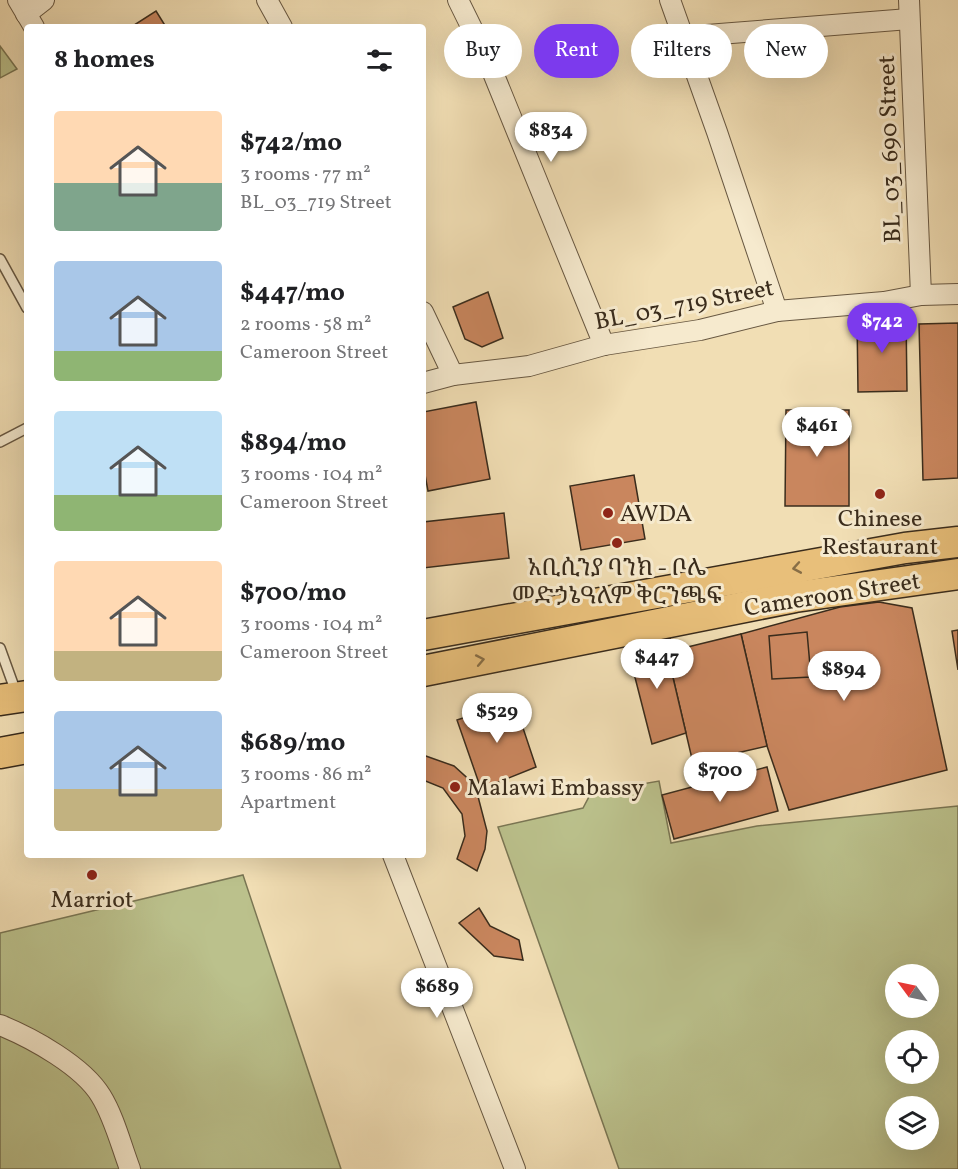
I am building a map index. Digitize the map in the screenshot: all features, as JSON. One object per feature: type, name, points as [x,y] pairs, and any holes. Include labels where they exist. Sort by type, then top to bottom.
[{"type":"main road","name":"Cameroon Street","points":[[426,634],[623,597],[905,548],[958,542]]},
{"type":"main road","name":"Cameroon Street","points":[[426,670],[795,597],[958,574]]},
{"type":"main road","points":[[0,753],[24,749]]},
{"type":"street","points":[[26,14],[44,0]]},
{"type":"street","points":[[267,0],[280,24]]},
{"type":"street","points":[[458,0],[489,63],[604,345]]},
{"type":"street","points":[[670,0],[677,24]]},
{"type":"street","points":[[732,31],[909,10]]},
{"type":"street","name":"BL_03_690 Street","points":[[909,10],[921,295]]},
{"type":"street","points":[[697,78],[777,311]]},
{"type":"street","name":"BL_03_719 Street","points":[[426,381],[453,375],[529,366],[604,345],[700,330],[777,311],[884,302],[921,295],[958,294]]},
{"type":"street","points":[[426,318],[453,375]]},
{"type":"street","points":[[394,858],[515,1169]]},
{"type":"street","points":[[0,1025],[73,1064],[89,1080],[102,1096],[130,1169]]},
{"type":"lane","points":[[0,259],[24,303]]},
{"type":"lane","points":[[0,442],[24,430]]},
{"type":"lane","points":[[0,648],[15,698]]},
{"type":"green space","points":[[0,46],[17,69],[0,78]]},
{"type":"green space","points":[[659,781],[671,843],[757,826],[958,806],[958,1169],[619,1169],[498,827],[583,808],[591,793]]},
{"type":"green space","points":[[243,875],[341,1169],[0,1169],[0,933]]},
{"type":"building","points":[[156,11],[164,24],[136,24]]},
{"type":"building","points":[[488,292],[503,338],[482,347],[465,339],[453,307]]},
{"type":"building","points":[[906,315],[907,391],[858,392],[857,316]]},
{"type":"building","points":[[958,323],[958,478],[923,480],[919,324]]},
{"type":"building","points":[[476,402],[490,479],[428,491],[426,411]]},
{"type":"building","points":[[786,410],[849,410],[849,506],[785,506]]},
{"type":"building","name":"AWDA","points":[[634,475],[645,539],[581,550],[570,486]]},
{"type":"building","points":[[504,513],[509,558],[426,568],[426,522]]},
{"type":"building","points":[[879,602],[912,608],[947,770],[789,810],[767,746],[741,634],[840,607]]},
{"type":"building","points":[[958,630],[958,670],[952,631]]},
{"type":"building","points":[[807,632],[811,677],[772,679],[769,636]]},
{"type":"building","points":[[741,634],[767,746],[693,763],[667,652]]},
{"type":"building","points":[[670,639],[667,652],[686,733],[652,744],[627,646]]},
{"type":"building","points":[[514,701],[536,767],[481,789],[457,720]]},
{"type":"building","points":[[426,756],[454,766],[475,785],[487,831],[485,849],[477,871],[457,859],[465,836],[462,814],[443,788],[426,781]]},
{"type":"building","points":[[767,767],[778,811],[674,839],[662,795]]},
{"type":"building","points":[[479,908],[490,926],[519,940],[523,960],[494,956],[459,923]]},
{"type":"place","name":"Chinese Restaurant","points":[[880,494]]},
{"type":"place","name":"AWDA","points":[[608,513]]},
{"type":"place","name":"አቢሲንያ ባንክ - ቦሌ መድኃኔዓለም ቅርንጫፍ","points":[[617,543]]},
{"type":"place","name":"Malawi Embassy","points":[[455,787]]},
{"type":"place","name":"Marriot","points":[[92,875]]}]
